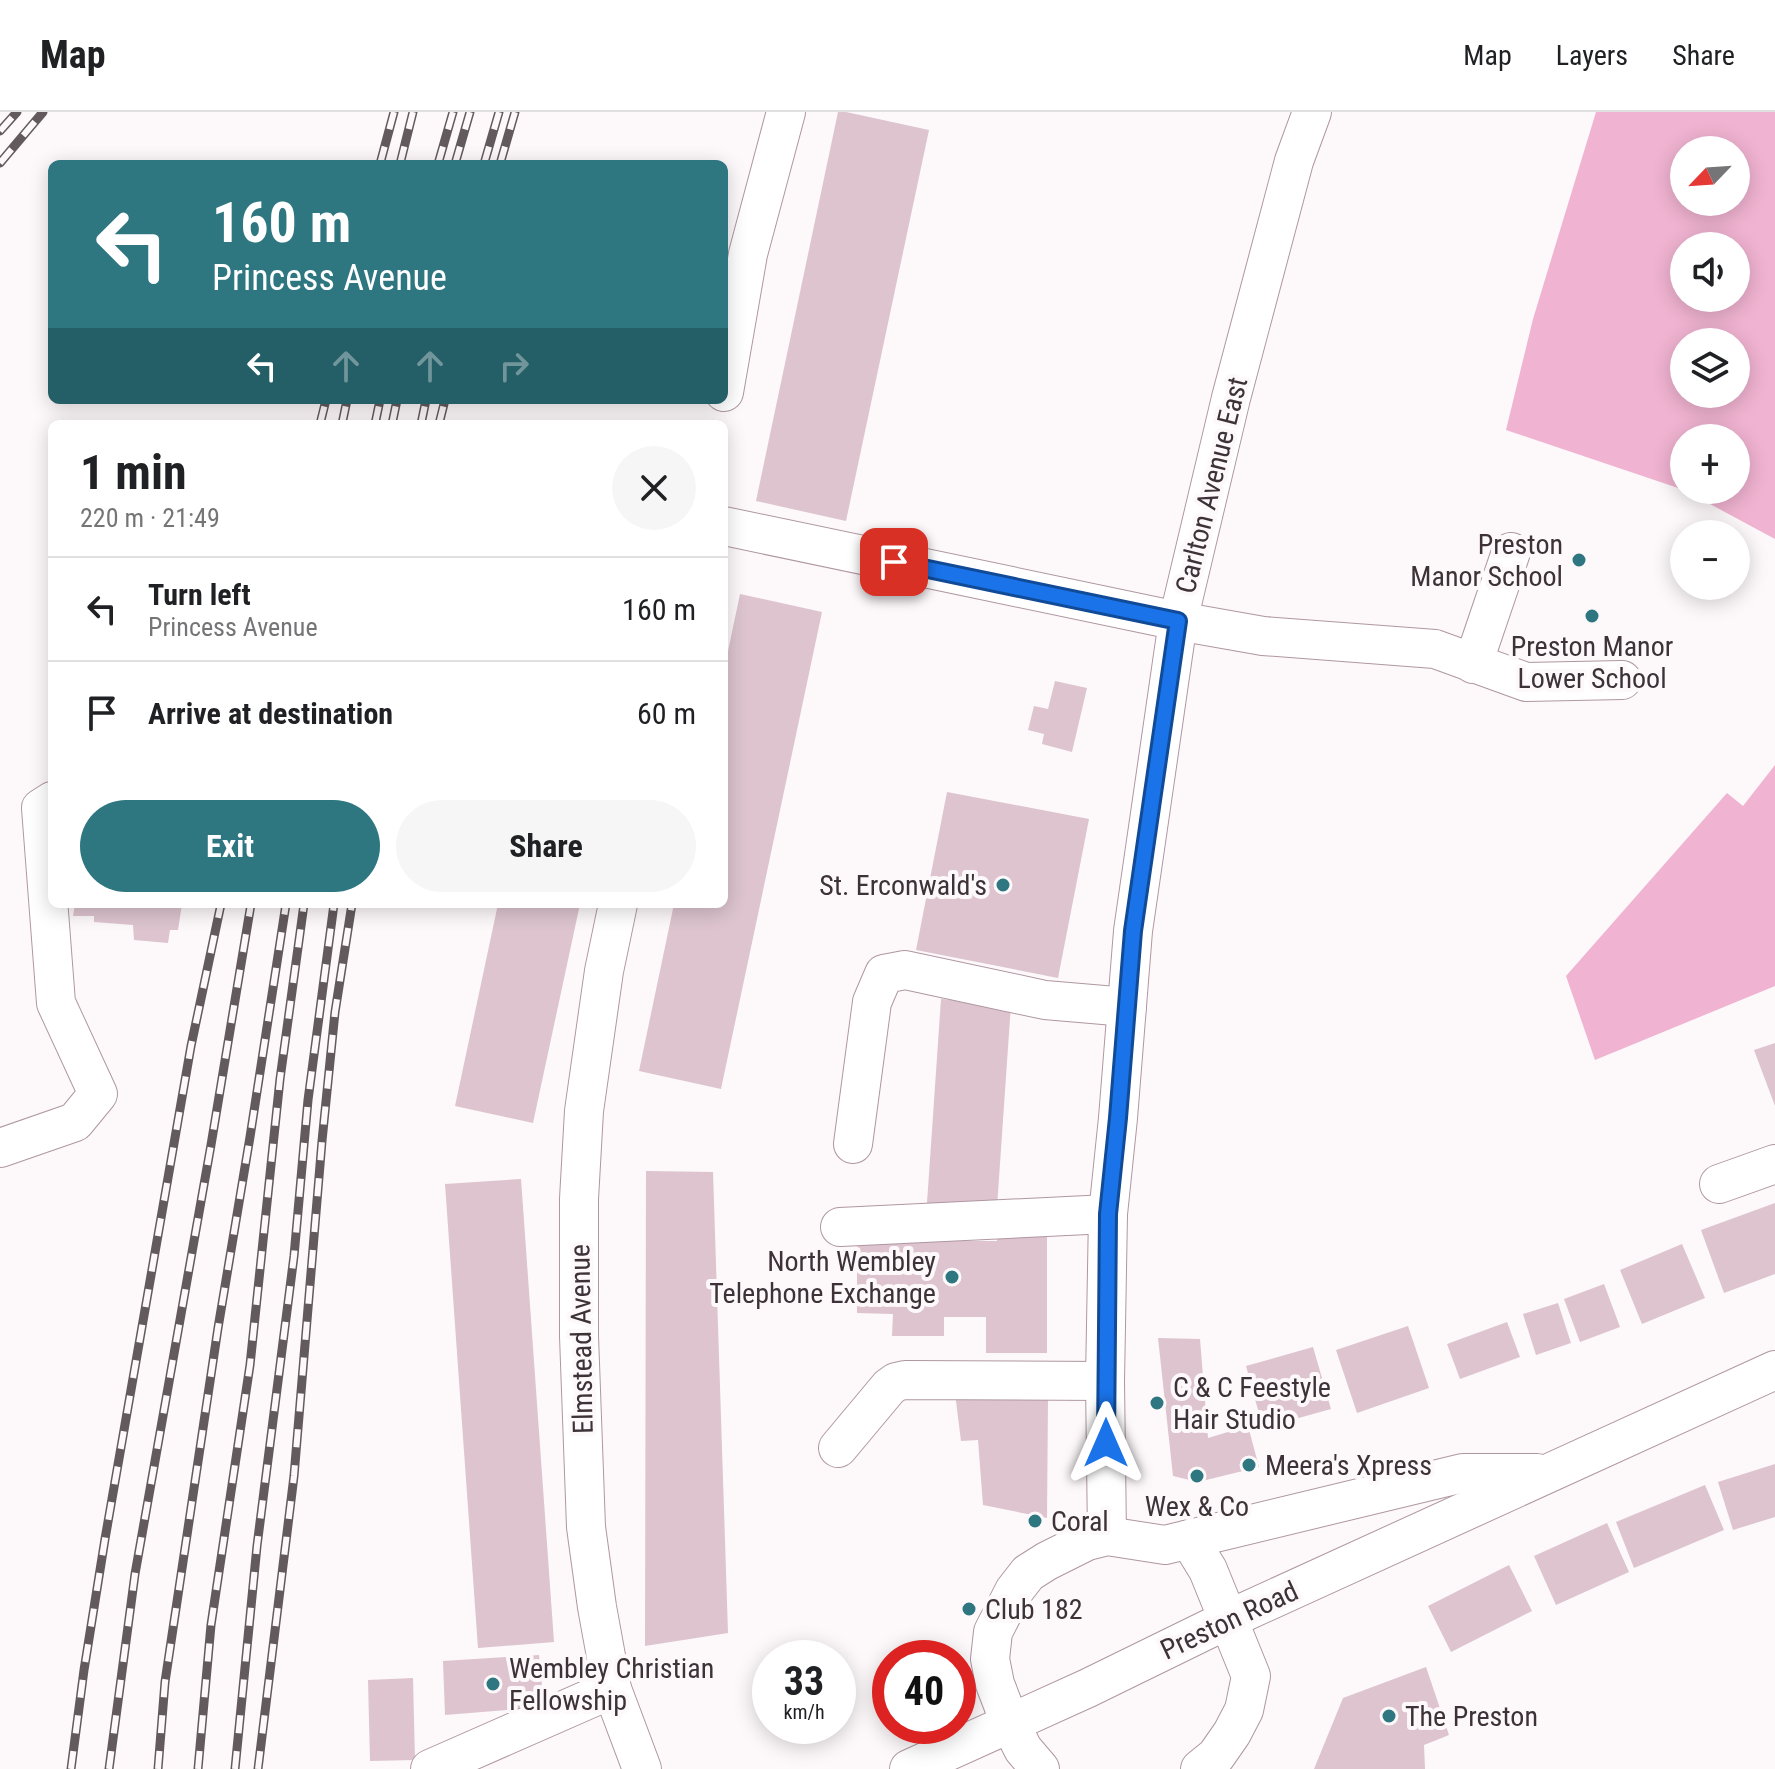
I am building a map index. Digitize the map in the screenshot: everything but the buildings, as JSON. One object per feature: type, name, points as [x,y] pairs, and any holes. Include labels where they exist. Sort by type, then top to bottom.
[{"type":"street","points":[[728,369],[748,254],[786,112]]},
{"type":"street","name":"Carlton Avenue East","points":[[1107,1536],[1105,1381],[1108,1214],[1133,931],[1178,621],[1231,398],[1294,161],[1312,112]]},
{"type":"street","points":[[728,527],[1263,636],[1435,649],[1526,682],[1622,680]]},
{"type":"street","points":[[1473,664],[1511,552]]},
{"type":"street","points":[[48,804],[41,808],[48,899]]},
{"type":"street","points":[[0,1148],[75,1122],[98,1094],[56,1003],[49,908]]},
{"type":"street","name":"Elmstead Avenue","points":[[617,908],[604,971],[584,1111],[579,1199],[579,1336],[586,1527],[612,1689],[642,1769]]},
{"type":"street","points":[[853,1144],[872,1002],[884,974],[905,970],[1045,1000],[1127,1007]]},
{"type":"street","points":[[1719,1184],[1775,1164]]},
{"type":"street","points":[[840,1227],[1108,1214]]},
{"type":"street","name":"Preston Road","points":[[909,1769],[1775,1370]]},
{"type":"street","points":[[838,1448],[896,1382],[1105,1381]]},
{"type":"street","name":"Preston Road","points":[[1189,1539],[1463,1473],[1550,1473]]},
{"type":"street","points":[[1040,1769],[1023,1749],[995,1684],[990,1659],[993,1632],[1014,1591],[1028,1573],[1087,1541],[1107,1536],[1165,1545],[1189,1539],[1208,1570],[1229,1619],[1251,1676],[1244,1710],[1232,1733],[1216,1756],[1200,1769]]},
{"type":"street","points":[[430,1769],[612,1689]]},
{"type":"shaded area","points":[[1596,112],[1775,112],[1775,539],[1750,526],[1750,520],[1740,520],[1710,504],[1750,504],[1750,424],[1670,424],[1670,485],[1506,430],[1533,319]]},
{"type":"shaded area","points":[[1775,765],[1775,986],[1595,1060],[1566,976],[1727,793],[1743,806]]},
{"type":"railway","points":[[0,131],[17,112]]},
{"type":"railway","points":[[0,163],[43,112]]},
{"type":"railway","points":[[381,160],[394,112]]},
{"type":"railway","points":[[401,160],[413,112]]},
{"type":"railway","points":[[439,160],[453,112]]},
{"type":"railway","points":[[456,160],[470,112]]},
{"type":"railway","points":[[485,160],[499,112]]},
{"type":"railway","points":[[501,160],[515,112]]},
{"type":"railway","points":[[321,420],[325,404]]},
{"type":"railway","points":[[343,420],[346,404]]},
{"type":"railway","points":[[376,420],[379,404]]},
{"type":"railway","points":[[393,420],[396,404]]},
{"type":"railway","points":[[422,420],[425,404]]},
{"type":"railway","points":[[440,420],[444,404]]},
{"type":"railway","points":[[71,1769],[105,1539],[191,1046],[220,908]]},
{"type":"railway","points":[[109,1769],[135,1574],[250,908]]},
{"type":"railway","points":[[158,1769],[165,1682],[285,908]]},
{"type":"railway","points":[[198,1769],[211,1625],[250,1365],[280,1079],[303,908]]},
{"type":"railway","points":[[235,1769],[257,1546],[294,1256],[308,1100],[333,908]]},
{"type":"railway","points":[[258,1769],[294,1476],[335,1012],[351,908]]},
{"type":"place","name":"Preston Manor School","points":[[1579,560]]},
{"type":"place","name":"Preston Manor Lower School","points":[[1592,616]]},
{"type":"place","name":"St. Erconwald's","points":[[1003,885]]},
{"type":"place","name":"North Wembley Telephone Exchange","points":[[952,1277]]},
{"type":"place","name":"C & C Feestyle Hair Studio","points":[[1157,1403]]},
{"type":"place","name":"Meera's Xpress","points":[[1249,1465]]},
{"type":"place","name":"Wex & Co","points":[[1197,1476]]},
{"type":"place","name":"Coral","points":[[1035,1521]]},
{"type":"place","name":"Club 182","points":[[969,1609]]},
{"type":"place","name":"Wembley Christian Fellowship","points":[[493,1684]]},
{"type":"place","name":"The Preston","points":[[1389,1716]]},
{"type":"route","points":[[894,562],[1178,621],[1133,931],[1108,1214],[1106,1443]]}]
